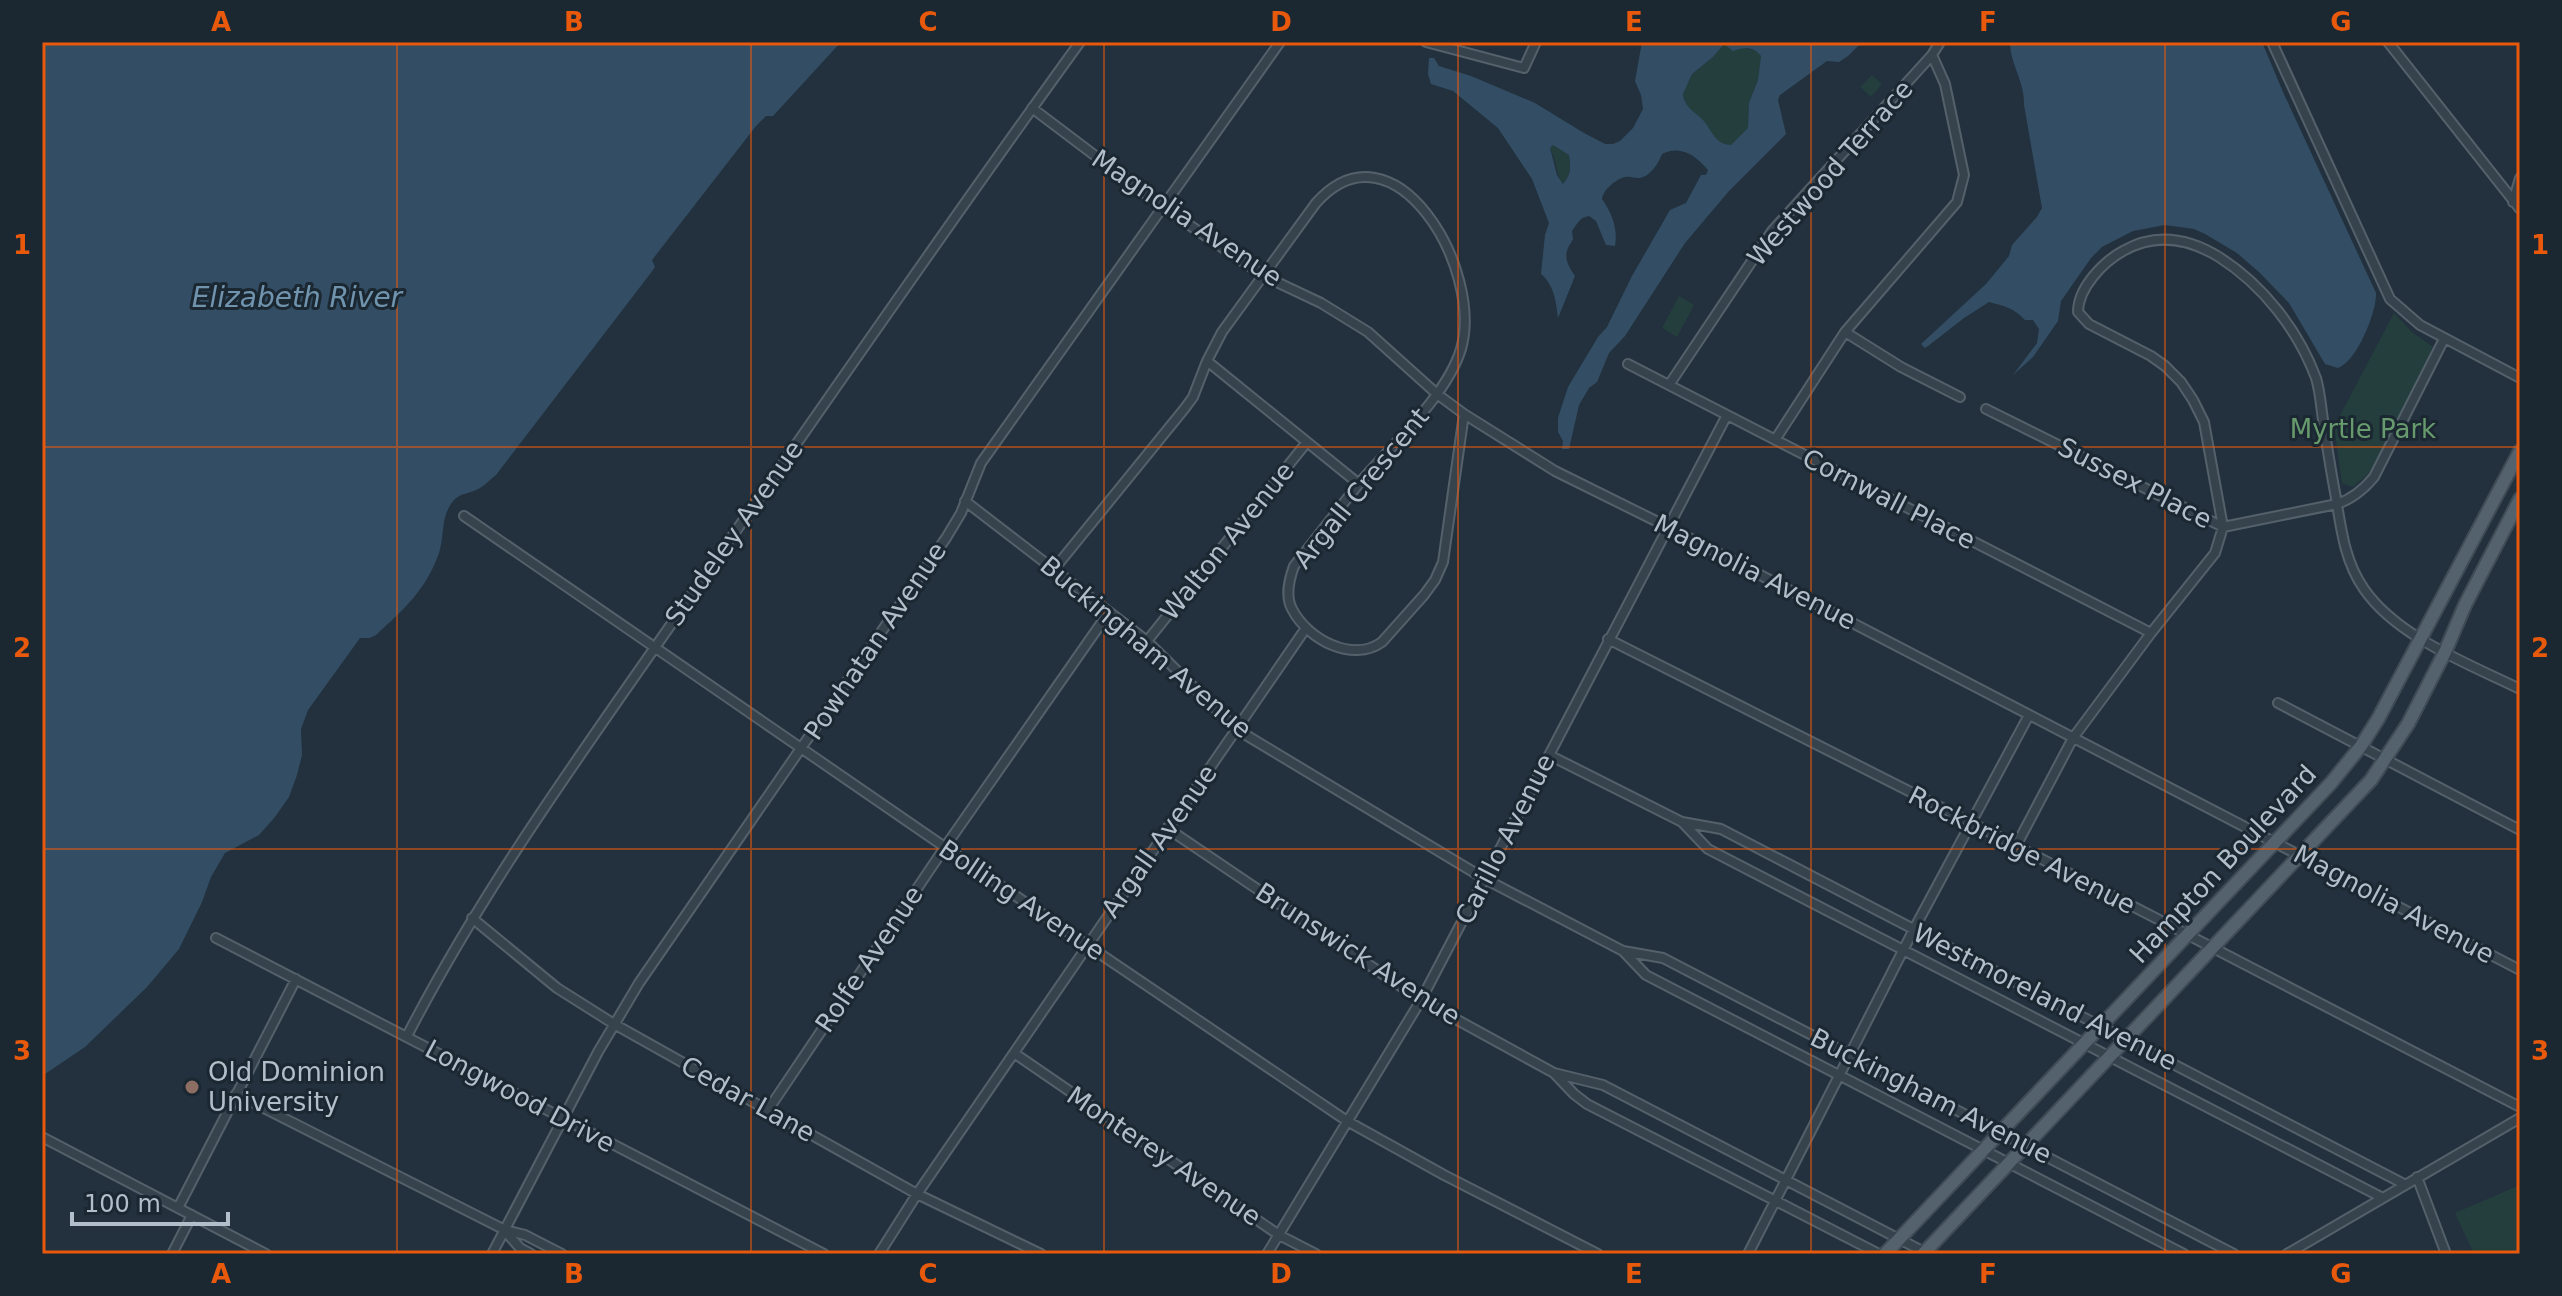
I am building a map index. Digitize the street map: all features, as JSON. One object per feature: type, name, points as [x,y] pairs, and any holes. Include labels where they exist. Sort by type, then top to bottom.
[{"type":"main road","name":"Hampton Boulevard","points":[[1882,1254],[2102,1026],[2331,783],[2361,746],[2422,638],[2520,451]]},
{"type":"main road","name":"Hampton Boulevard","points":[[1925,1253],[2371,780],[2408,724],[2520,499]]},
{"type":"street","name":"Studeley Avenue","points":[[407,1036],[472,918],[872,332],[1080,42]]},
{"type":"street","name":"Powhatan Avenue","points":[[492,1254],[614,1024],[665,945],[946,538],[981,463],[1280,42]]},
{"type":"street","points":[[1426,42],[1524,68],[1536,42]]},
{"type":"street","name":"Westwood Terrace","points":[[1669,385],[1772,231],[1932,55],[1940,42]]},
{"type":"street","points":[[2272,42],[2390,299],[2420,325],[2520,378]]},
{"type":"street","points":[[2388,42],[2516,206]]},
{"type":"street","points":[[1775,440],[1845,332],[1957,202],[1964,175],[1948,98],[1932,55]]},
{"type":"street","name":"Magnolia Avenue","points":[[1032,108],[1163,207],[1264,276],[1321,303],[1368,332],[1437,394],[1555,471],[2520,970]]},
{"type":"street","name":"Argall Crescent","points":[[1264,276],[1316,203],[1335,185],[1355,178],[1366,178],[1402,190],[1425,212],[1444,238],[1462,286],[1465,324],[1452,372],[1294,566],[1289,582],[1291,608],[1306,628]]},
{"type":"street","points":[[2516,206],[2520,178]]},
{"type":"street","points":[[2016,846],[2073,738],[2215,553],[2223,527],[2204,422],[2181,382],[2165,366],[2082,318],[2078,312],[2081,296],[2104,264],[2138,243],[2157,239],[2193,243],[2216,255],[2244,276],[2280,313],[2317,380],[2350,564],[2363,587],[2389,617],[2445,652],[2520,689]]},
{"type":"street","points":[[1055,568],[1185,408],[1222,332],[1264,276]]},
{"type":"street","points":[[1845,332],[1901,367],[1960,397]]},
{"type":"street","points":[[2337,504],[2355,495],[2374,477],[2444,339]]},
{"type":"street","points":[[1207,361],[1359,484]]},
{"type":"street","name":"Cornwall Place","points":[[1628,364],[2151,633]]},
{"type":"street","name":"Sussex Place","points":[[1986,409],[2223,527],[2337,504]]},
{"type":"street","points":[[1306,628],[1333,646],[1365,651],[1382,642],[1429,588],[1443,562],[1464,414]]},
{"type":"street","name":"Carillo Avenue","points":[[1267,1254],[1421,1000],[1727,415]]},
{"type":"street","name":"Walton Avenue","points":[[1147,641],[1307,442]]},
{"type":"street","name":"Buckingham Avenue","points":[[965,501],[1147,641],[1236,729],[1485,879],[1623,951],[1663,958],[2234,1254]]},
{"type":"street","name":"Bolling Avenue","points":[[464,516],[1347,1121],[1598,1254]]},
{"type":"street","name":"Rolfe Avenue","points":[[768,1110],[945,847],[1109,612]]},
{"type":"street","name":"Argall Avenue","points":[[879,1254],[917,1194],[1306,628]]},
{"type":"street","name":"Rockbridge Avenue","points":[[1608,639],[1972,823],[2520,1107]]},
{"type":"street","points":[[2278,703],[2520,830]]},
{"type":"street","points":[[1748,1254],[1914,929],[2029,715]]},
{"type":"street","name":"Westmoreland Avenue","points":[[1549,755],[1682,822],[1721,829],[2404,1184]]},
{"type":"street","name":"Westmoreland Avenue","points":[[1682,822],[1708,849],[2381,1197]]},
{"type":"street","name":"Brunswick Avenue","points":[[1167,828],[1421,1000],[1554,1073],[1603,1085],[1925,1253]]},
{"type":"street","name":"Cedar Lane","points":[[472,918],[557,988],[614,1024],[917,1194],[1041,1254]]},
{"type":"street","name":"Longwood Drive","points":[[216,938],[824,1254]]},
{"type":"street","name":"Buckingham Avenue","points":[[1623,951],[1646,975],[2184,1254]]},
{"type":"street","points":[[178,1208],[296,979]]},
{"type":"street","name":"Monterey Avenue","points":[[1014,1053],[1279,1235],[1316,1254]]},
{"type":"street","name":"Brunswick Avenue","points":[[1554,1073],[1587,1104],[1882,1254]]},
{"type":"street","points":[[236,1094],[505,1230],[525,1235],[562,1254]]},
{"type":"street","points":[[2287,1254],[2520,1118]]},
{"type":"street","points":[[42,1137],[266,1254]]},
{"type":"street","points":[[2417,1177],[2446,1252]]},
{"type":"street","points":[[172,1254],[192,1215]]},
{"type":"street","points":[[505,1230],[520,1248],[531,1254]]},
{"type":"green space","points":[[1724,43],[1757,51],[1761,56],[1758,80],[1749,103],[1748,128],[1731,145],[1723,145],[1714,138],[1704,122],[1687,107],[1683,94],[1692,74],[1713,57]]},
{"type":"green space","points":[[1872,75],[1882,84],[1871,97],[1860,87]]},
{"type":"green space","points":[[1553,145],[1569,155],[1569,170],[1563,184],[1549,147]]},
{"type":"green space","points":[[1679,296],[1694,305],[1677,337],[1662,328]]},
{"type":"green space","name":"Myrtle Park","points":[[2394,313],[2412,332],[2433,347],[2373,470],[2353,487],[2342,483],[2334,427]]},
{"type":"green space","points":[[2520,1185],[2520,1254],[2474,1254],[2455,1213]]},
{"type":"water","name":"Elizabeth River","points":[[42,42],[841,42],[773,116],[766,116],[756,126],[652,260],[655,267],[650,274],[496,475],[479,489],[454,500],[447,512],[439,553],[428,578],[405,607],[376,635],[360,638],[308,710],[301,729],[302,755],[289,797],[259,835],[225,853],[179,949],[147,987],[85,1047],[42,1076]]},
{"type":"water","points":[[1642,42],[1862,42],[1839,62],[1827,61],[1780,95],[1778,100],[1786,134],[1729,191],[1685,243],[1625,336],[1609,353],[1597,382],[1589,388],[1579,405],[1569,449],[1562,449],[1558,418],[1568,387],[1607,327],[1670,210],[1686,203],[1701,175],[1706,175],[1708,170],[1687,153],[1669,151],[1662,154],[1647,175],[1625,177],[1610,185],[1602,199],[1613,221],[1615,246],[1606,245],[1596,221],[1589,216],[1577,223],[1566,256],[1575,276],[1558,318],[1552,288],[1541,274],[1549,223],[1532,179],[1498,128],[1453,91],[1431,84],[1429,58],[1434,58],[1439,66],[1535,103],[1605,144],[1620,141],[1633,128],[1643,109],[1635,81]],"holes":[[[1724,44],[1733,51],[1748,48],[1761,56],[1758,80],[1749,103],[1748,128],[1731,145],[1717,140],[1688,106],[1683,94],[1692,74]],[[1553,145],[1569,155],[1570,170],[1563,184],[1557,175],[1550,148]]]},
{"type":"water","points":[[2010,42],[2262,42],[2376,293],[2364,335],[2345,364],[2338,368],[2325,364],[2289,303],[2237,253],[2194,229],[2165,225],[2133,231],[2102,247],[2061,301],[2058,321],[2033,357],[2013,375],[2037,343],[2039,329],[2033,320],[2025,320],[2013,310],[1999,305],[1989,302],[1925,348],[1921,344],[1986,284],[2042,208],[2022,89]]},
{"type":"place","name":"Old Dominion University","points":[[192,1087]]}]
